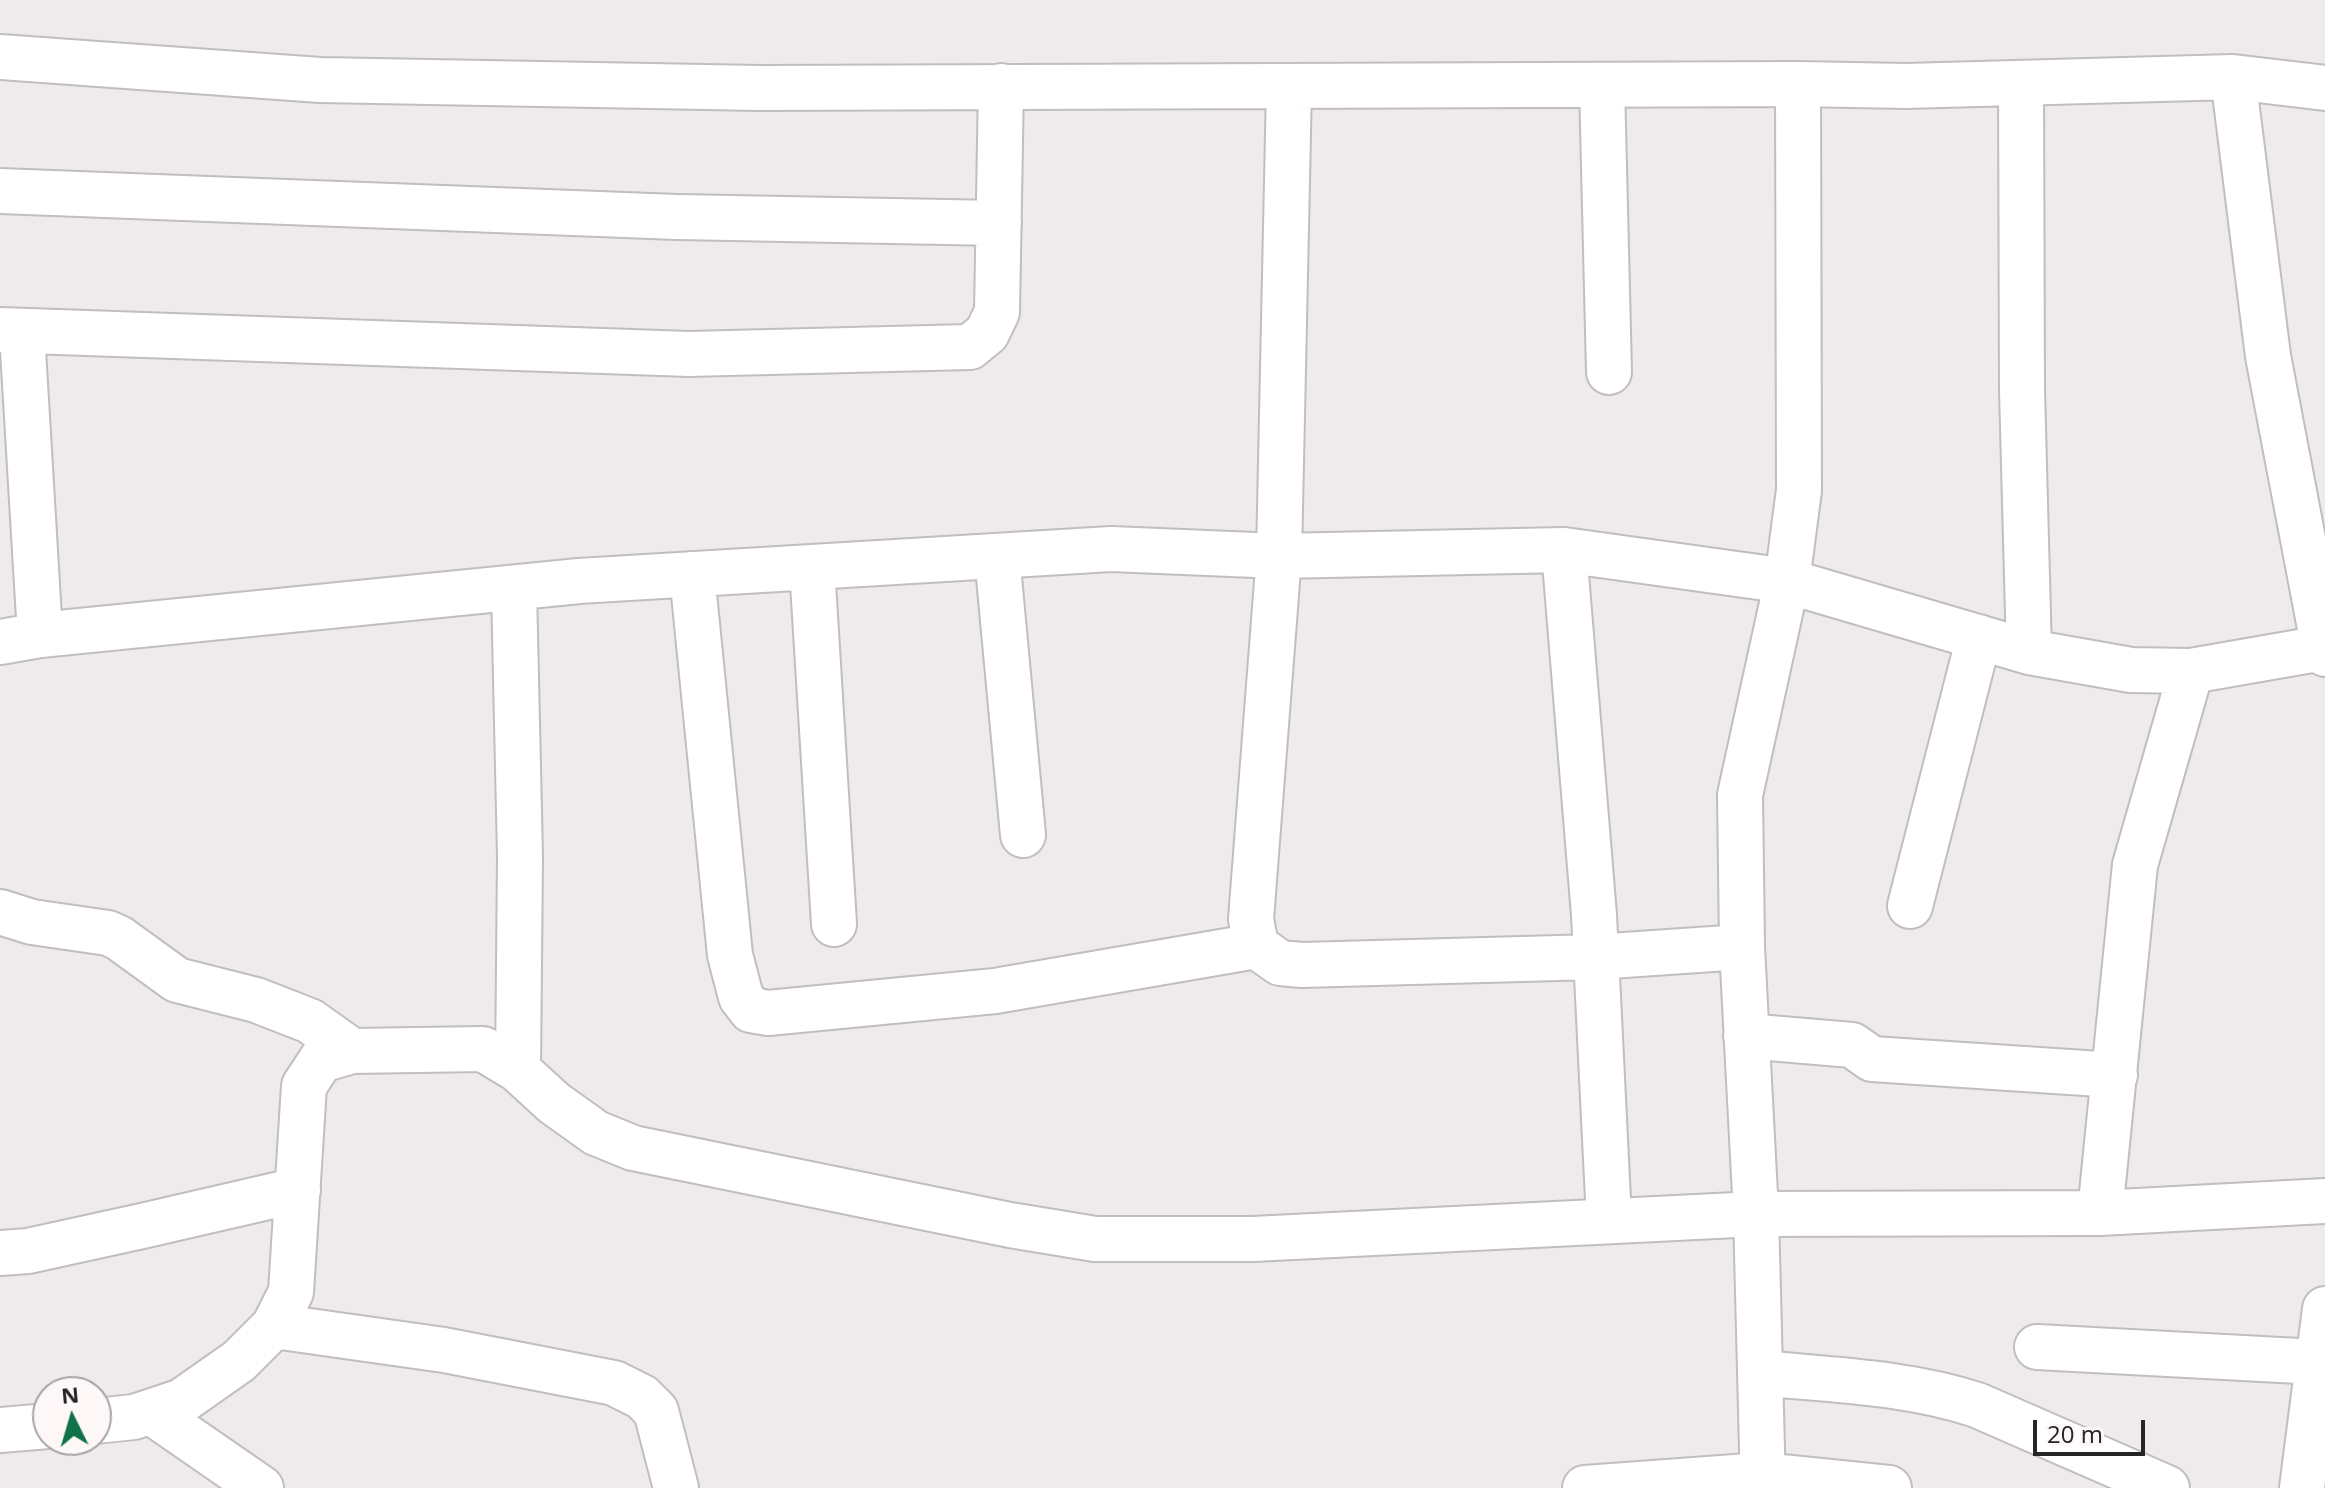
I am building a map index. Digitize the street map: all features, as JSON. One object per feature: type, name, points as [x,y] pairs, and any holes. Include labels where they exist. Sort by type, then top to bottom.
[{"type":"street","points":[[0,57],[320,80],[760,88],[1906,86],[2233,77],[2325,88]]},
{"type":"street","points":[[1001,86],[997,312],[987,333],[970,347],[689,354],[11,332],[20,638],[579,581],[1111,549],[1279,556],[1564,550],[1787,581],[2029,652],[2131,670],[2191,671],[2324,651],[2268,356],[2233,77]]},
{"type":"street","points":[[2021,83],[2022,390],[2029,652]]},
{"type":"street","points":[[1762,1482],[1756,1214],[1742,947],[1740,795],[1787,581],[1799,490],[1798,84]]},
{"type":"street","points":[[1602,85],[1609,372]]},
{"type":"street","points":[[1289,87],[1279,556],[1251,919],[1256,946],[1280,963],[1302,965],[1595,957],[1742,947]]},
{"type":"street","points":[[0,191],[677,217],[999,223]]},
{"type":"street","points":[[1564,550],[1595,957],[1609,1220]]},
{"type":"street","points":[[997,556],[1023,835]]},
{"type":"street","points":[[812,567],[834,924]]},
{"type":"street","points":[[692,574],[730,955],[741,997],[751,1010],[768,1013],[995,991],[1256,946]]},
{"type":"street","points":[[514,588],[520,857],[518,1070]]},
{"type":"street","points":[[1910,906],[1979,637]]},
{"type":"street","points":[[2100,1213],[2135,865],[2191,671]]},
{"type":"street","points":[[0,912],[32,922],[108,933],[130,945],[177,980],[256,1000],[310,1021],[352,1051]]},
{"type":"street","points":[[1746,1036],[1852,1045],[1872,1059],[2115,1075]]},
{"type":"street","points":[[112,1419],[134,1417],[182,1401],[239,1361],[274,1326],[291,1292],[304,1086],[321,1060],[352,1051],[483,1049],[518,1070],[554,1103],[596,1133],[633,1148],[1010,1225],[1095,1239],[1253,1239],[1756,1214],[2100,1213],[2325,1201]]},
{"type":"street","points":[[0,1253],[28,1251],[85,1239],[298,1190]]},
{"type":"street","points":[[2302,1488],[2325,1309]]},
{"type":"street","points":[[274,1326],[444,1350],[614,1383],[642,1397],[656,1411],[676,1488]]},
{"type":"street","points":[[2037,1347],[2318,1362]]},
{"type":"street","points":[[1760,1373],[1878,1384],[1954,1397],[2159,1487]]},
{"type":"street","points":[[151,1412],[261,1488]]},
{"type":"street","points":[[0,1430],[32,1427]]},
{"type":"street","points":[[1585,1488],[1762,1482],[1889,1488]]}]
